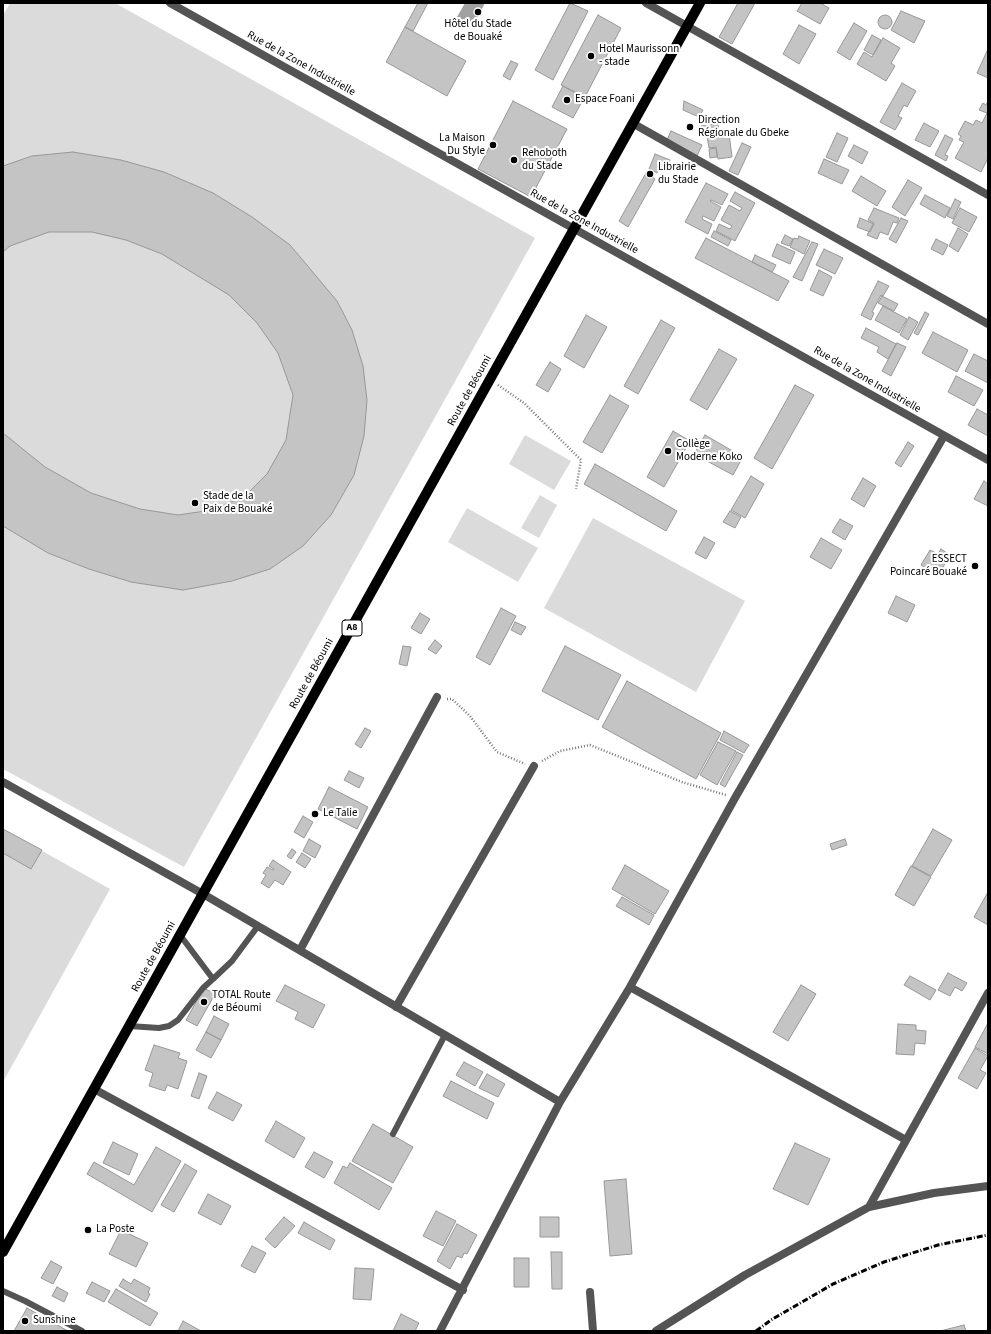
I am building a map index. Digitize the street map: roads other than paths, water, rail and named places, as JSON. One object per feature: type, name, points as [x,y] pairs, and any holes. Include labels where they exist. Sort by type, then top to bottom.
[{"type":"main road","name":"Route de Béoumi","points":[[3,1252],[634,124],[700,3]]},
{"type":"street","name":"Rue de la Zone Industrielle","points":[[170,3],[988,460]]},
{"type":"street","points":[[646,3],[988,195]]},
{"type":"street","points":[[634,124],[988,324]]},
{"type":"street","points":[[440,1331],[463,1290],[560,1102],[630,987],[734,798],[944,436]]},
{"type":"street","points":[[300,950],[437,698]]},
{"type":"street","points":[[396,1007],[534,766]]},
{"type":"street","points":[[3,782],[203,894],[560,1102]]},
{"type":"street","points":[[630,987],[906,1140]]},
{"type":"street","points":[[869,1207],[988,993]]},
{"type":"street","points":[[94,1089],[463,1290]]},
{"type":"street","points":[[656,1331],[745,1275],[869,1207],[934,1193],[988,1186]]},
{"type":"street","points":[[590,1292],[593,1331]]},
{"type":"lane","points":[[129,1026],[159,1028],[169,1026],[178,1020],[203,988],[232,961],[258,926]]},
{"type":"lane","points":[[180,935],[213,979]]},
{"type":"lane","points":[[393,1134],[445,1035]]},
{"type":"lane","points":[[3,1291],[82,1331]]},
{"type":"railway","points":[[756,1331],[771,1320],[833,1284],[884,1262],[938,1245],[988,1235]]},
{"type":"place","name":"Hôtel du Stade de Bouaké","points":[[478,12]]},
{"type":"place","name":"Hotel Maurissonn - stade","points":[[591,56]]},
{"type":"place","name":"Espace Foani","points":[[567,100]]},
{"type":"place","name":"Direction Régionale du Gbeke","points":[[690,127]]},
{"type":"place","name":"La Maison Du Style","points":[[493,145]]},
{"type":"place","name":"Rehoboth du Stade","points":[[514,160]]},
{"type":"place","name":"Librairie du Stade","points":[[650,174]]},
{"type":"place","name":"Collège Moderne Koko","points":[[668,451]]},
{"type":"place","name":"Stade de la Paix de Bouaké","points":[[195,503]]},
{"type":"place","name":"ESSECT Poincaré Bouaké","points":[[975,566]]},
{"type":"place","name":"Le Talie","points":[[315,814]]},
{"type":"place","name":"TOTAL Route de Béoumi","points":[[204,1002]]},
{"type":"place","name":"La Poste","points":[[88,1230]]},
{"type":"place","name":"Sunshine","points":[[25,1321]]}]
